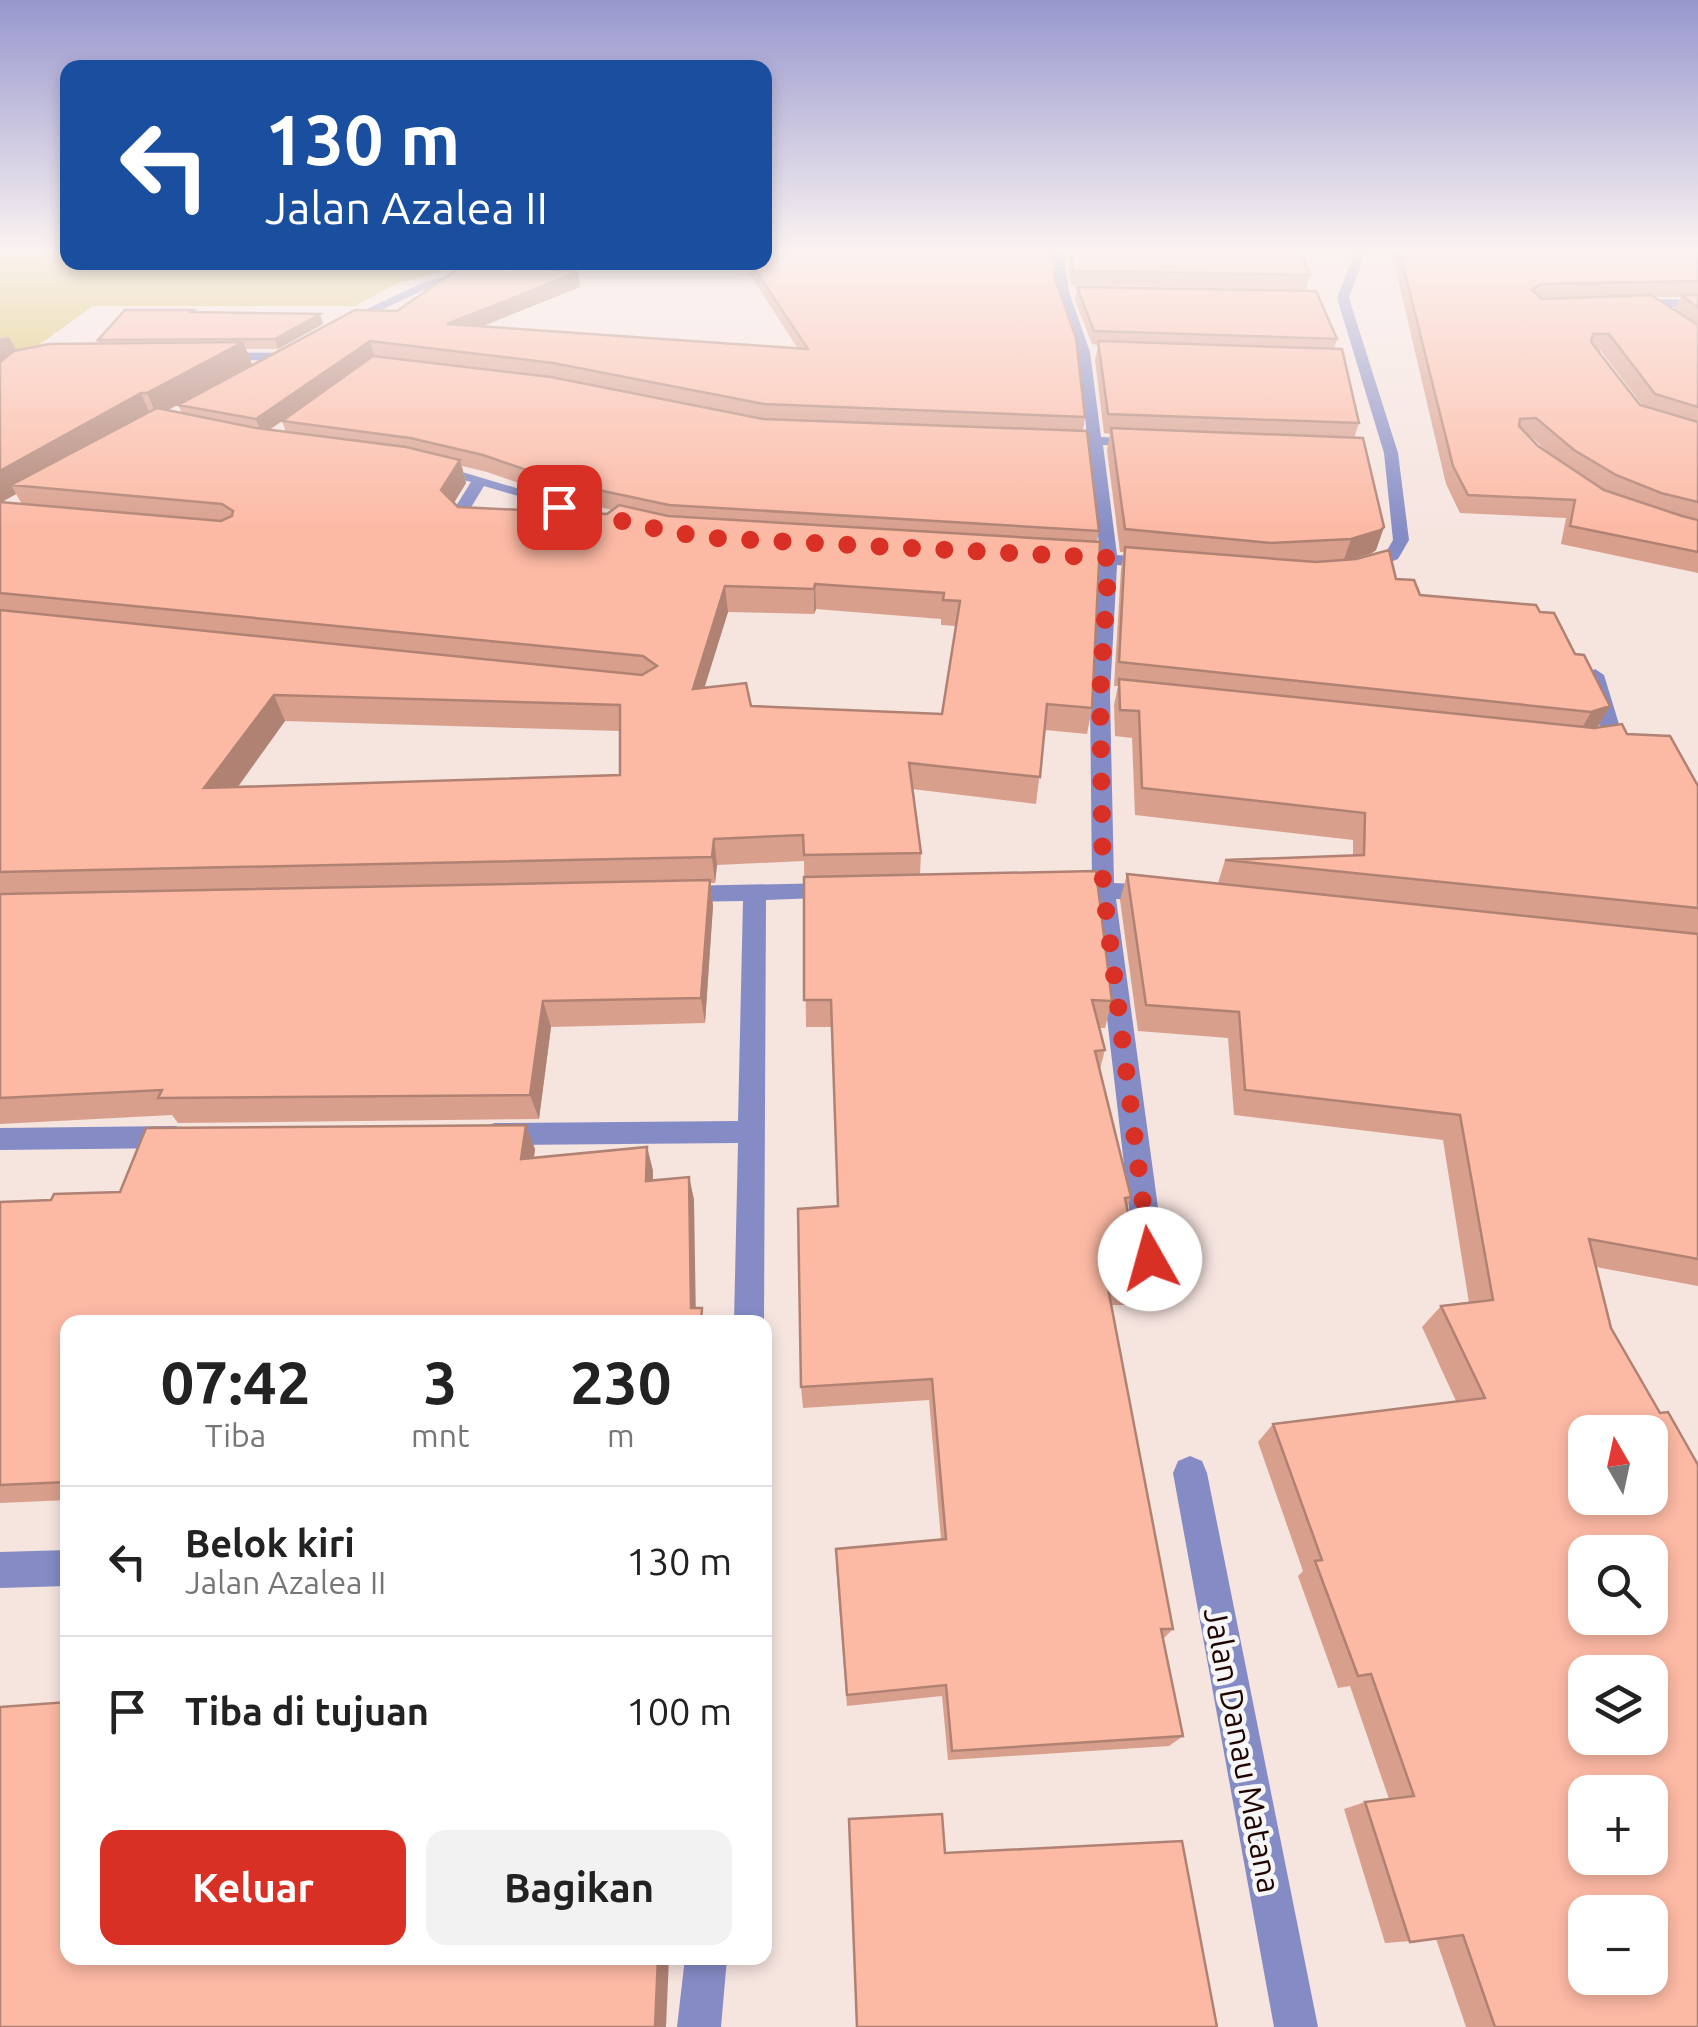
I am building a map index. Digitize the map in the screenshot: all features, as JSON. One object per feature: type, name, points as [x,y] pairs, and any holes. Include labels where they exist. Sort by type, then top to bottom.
[{"type":"street","points":[[1089,344],[1094,353],[1092,440],[1109,558],[1110,695],[1103,887],[1150,1259]]},
{"type":"street","points":[[1342,574],[1372,566],[1392,555],[1401,540],[1391,452],[1357,344]]},
{"type":"street","points":[[248,374],[300,345]]},
{"type":"street","points":[[207,356],[279,357]]},
{"type":"street","points":[[1343,360],[1363,361]]},
{"type":"street","points":[[1035,439],[1152,443]]},
{"type":"street","points":[[1371,452],[1391,452]]},
{"type":"street","points":[[414,463],[482,479],[559,507],[634,528],[579,530]]},
{"type":"street","points":[[482,479],[460,520],[492,527]]},
{"type":"street","points":[[1050,556],[1169,564]]},
{"type":"street","points":[[1578,745],[1597,743],[1612,734],[1595,674]]},
{"type":"street","points":[[1045,888],[1103,887],[1180,896]]},
{"type":"street","points":[[656,895],[852,891]]},
{"type":"street","points":[[750,1315],[755,892]]},
{"type":"street","points":[[475,1134],[753,1132]]},
{"type":"street","points":[[0,1139],[198,1137]]},
{"type":"street","name":"Jalan Danau Matana","points":[[1190,1474],[1296,2027]]},
{"type":"street","points":[[0,1570],[60,1568]]},
{"type":"street","points":[[699,2027],[705,1965]]},
{"type":"shaded area","points":[[0,344],[41,344],[26,354],[0,353]]},
{"type":"building","points":[[49,344],[240,344],[0,471],[0,362],[14,351]]},
{"type":"building","points":[[292,344],[366,344],[256,419],[178,405]]},
{"type":"building","points":[[392,344],[730,344],[808,349],[804,344],[1077,344],[1085,417],[764,404],[553,363]]},
{"type":"building","points":[[1098,344],[1342,349],[1359,423],[1108,414]]},
{"type":"building","points":[[1423,344],[1592,344],[1640,405],[1698,422],[1698,502],[1661,493],[1616,475],[1574,450],[1536,418],[1520,419],[1519,426],[1538,446],[1604,490],[1698,520],[1698,552],[1570,526],[1575,500],[1468,495],[1453,466]]},
{"type":"building","points":[[1616,344],[1698,344],[1698,407],[1655,394]]},
{"type":"building","points":[[373,356],[551,377],[763,419],[1087,431],[1099,531],[669,505],[561,482],[483,455],[410,438],[282,421]]},
{"type":"building","points":[[157,408],[256,428],[406,447],[460,460],[441,490],[458,507],[607,514],[619,505],[668,516],[1100,542],[1092,708],[1047,704],[1040,777],[909,763],[921,853],[804,855],[803,835],[714,839],[712,857],[0,872],[0,610],[642,675],[657,666],[643,656],[0,593],[0,502],[221,521],[232,516],[233,511],[222,504],[11,485]],"holes":[[[815,584],[944,593],[943,600],[960,601],[942,714],[751,706],[746,683],[693,689],[725,586],[814,589]],[[274,695],[620,705],[620,775],[204,788]]]},
{"type":"building","points":[[1111,428],[1363,438],[1384,527],[1351,539],[1271,543],[1125,529]]},
{"type":"building","points":[[1125,547],[1316,562],[1356,559],[1389,550],[1396,579],[1414,580],[1420,595],[1536,605],[1540,612],[1554,613],[1575,654],[1584,655],[1610,706],[1591,712],[1119,662]]},
{"type":"building","points":[[1119,679],[1594,728],[1622,724],[1627,734],[1670,736],[1698,786],[1698,908],[1225,860],[1364,855],[1365,813],[1142,788],[1139,711],[1120,710]]},
{"type":"building","points":[[1096,871],[1112,1001],[1092,1000],[1105,1050],[1095,1051],[1131,1197],[1125,1198],[1142,1282],[1107,1283],[1173,1629],[1161,1629],[1183,1736],[952,1751],[946,1685],[847,1695],[836,1549],[946,1539],[932,1379],[801,1387],[798,1209],[838,1206],[831,1000],[804,1000],[804,877]]},
{"type":"building","points":[[1127,874],[1698,934],[1698,1259],[1589,1239],[1611,1328],[1660,1413],[1668,1412],[1698,1465],[1698,2027],[1495,2027],[1463,1935],[1410,1942],[1365,1802],[1414,1796],[1371,1674],[1358,1676],[1315,1561],[1322,1560],[1273,1424],[1485,1398],[1441,1306],[1493,1300],[1460,1115],[1245,1090],[1239,1012],[1146,1005]]},
{"type":"building","points":[[710,880],[701,998],[543,1001],[530,1095],[158,1098],[162,1090],[0,1098],[0,894]]},
{"type":"building","points":[[526,1125],[521,1159],[647,1147],[646,1181],[689,1177],[691,1308],[702,1308],[702,1315],[60,1315],[60,1482],[0,1485],[0,1202],[51,1200],[54,1194],[120,1192],[146,1128]]},
{"type":"building","points":[[60,1703],[60,1965],[658,1965],[655,2027],[0,2027],[0,1707]]},
{"type":"building","points":[[942,1814],[945,1853],[1182,1841],[1217,2027],[857,2027],[849,1819]]},
{"type":"route","points":[[559,507],[714,538],[1109,558],[1100,694],[1103,887],[1150,1259]]}]
